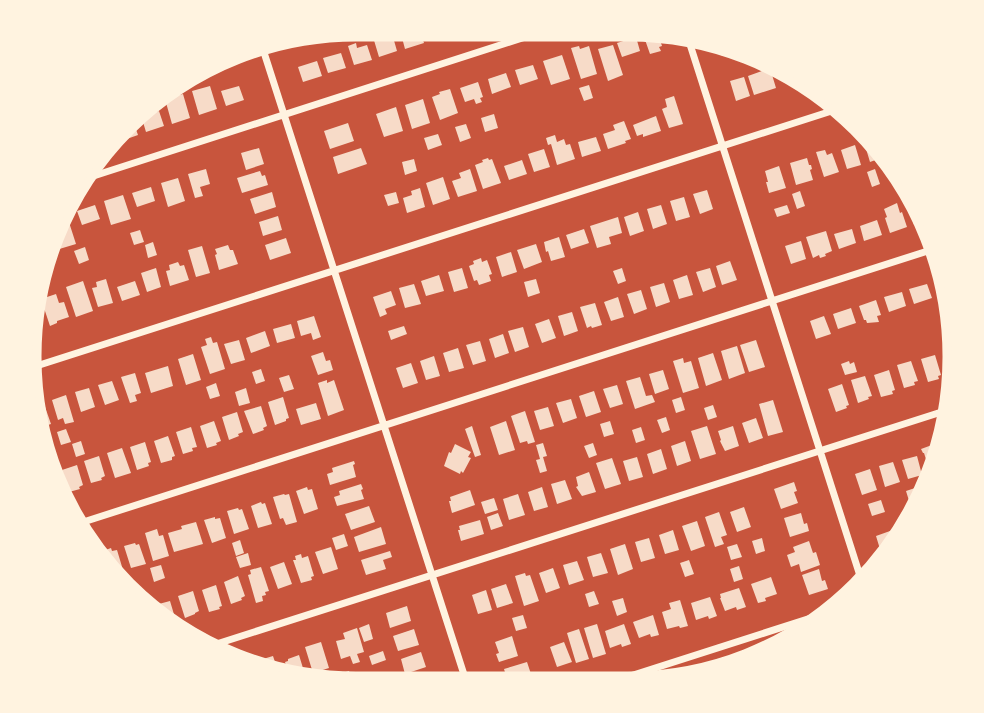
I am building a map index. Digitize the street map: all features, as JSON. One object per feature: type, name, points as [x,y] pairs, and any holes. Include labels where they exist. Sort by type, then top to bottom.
[{"type":"street","points":[[93,176],[525,37]]},
{"type":"street","points":[[689,43],[860,576]]},
{"type":"street","points":[[264,51],[464,676]]},
{"type":"street","points":[[37,366],[832,111]]},
{"type":"street","points":[[84,522],[929,251]]},
{"type":"street","points":[[217,644],[942,412]]},
{"type":"street","points":[[630,676],[810,618]]},
{"type":"building","points":[[373,37],[382,37],[383,40],[393,37],[397,51],[379,57]]},
{"type":"building","points":[[402,37],[422,37],[424,43],[405,49]]},
{"type":"building","points":[[636,37],[640,51],[622,57],[617,43]]},
{"type":"building","points":[[644,37],[659,38],[661,51],[650,54]]},
{"type":"building","points":[[356,43],[357,48],[367,45],[372,60],[354,65],[348,46]]},
{"type":"building","points":[[613,45],[623,75],[608,81],[598,49]]},
{"type":"building","points":[[579,46],[580,49],[589,46],[597,74],[581,79],[571,48]]},
{"type":"building","points":[[341,53],[346,68],[328,73],[323,58]]},
{"type":"building","points":[[562,55],[570,79],[551,85],[543,61]]},
{"type":"building","points":[[317,61],[322,76],[303,82],[298,67]]},
{"type":"building","points":[[533,65],[538,79],[520,85],[515,70]]},
{"type":"building","points":[[767,69],[771,71],[776,88],[754,95],[748,76]]},
{"type":"building","points":[[506,73],[511,87],[492,94],[488,79]]},
{"type":"building","points":[[744,77],[750,96],[736,101],[730,81]]},
{"type":"building","points":[[478,82],[482,102],[476,104],[474,99],[465,102],[460,88]]},
{"type":"building","points":[[589,85],[593,98],[584,101],[579,88]]},
{"type":"building","points":[[210,86],[217,109],[199,115],[192,91]]},
{"type":"building","points":[[239,86],[244,100],[226,106],[221,91]]},
{"type":"building","points":[[450,89],[458,113],[440,120],[432,97]]},
{"type":"building","points":[[183,94],[190,118],[172,124],[165,101]]},
{"type":"building","points":[[674,96],[683,124],[669,128],[662,109],[667,107],[665,99]]},
{"type":"building","points":[[423,99],[430,123],[412,129],[405,105]]},
{"type":"building","points":[[396,107],[403,131],[384,137],[376,114]]},
{"type":"building","points":[[159,111],[164,126],[146,132],[142,119],[149,114]]},
{"type":"building","points":[[494,114],[498,128],[485,132],[481,118]]},
{"type":"building","points":[[656,116],[661,131],[643,137],[643,134],[637,136],[633,125]]},
{"type":"building","points":[[624,121],[631,139],[608,149],[603,134],[615,130],[613,125]]},
{"type":"building","points":[[348,123],[354,141],[330,149],[324,131]]},
{"type":"building","points":[[466,124],[471,138],[460,142],[455,127]]},
{"type":"building","points":[[135,126],[138,135],[121,141],[130,130]]},
{"type":"building","points":[[438,134],[442,145],[428,150],[424,138]]},
{"type":"building","points":[[555,135],[557,142],[564,139],[566,145],[570,144],[575,159],[557,165],[551,144],[548,145],[546,138]]},
{"type":"building","points":[[596,137],[601,151],[582,157],[578,142]]},
{"type":"building","points":[[864,142],[868,146],[879,159],[870,162]]},
{"type":"building","points":[[855,145],[861,165],[847,169],[841,150]]},
{"type":"building","points":[[259,148],[264,164],[246,170],[241,153]]},
{"type":"building","points":[[361,148],[367,164],[338,174],[333,157]]},
{"type":"building","points":[[544,149],[550,167],[534,172],[528,154]]},
{"type":"building","points":[[825,150],[827,155],[832,153],[839,172],[824,177],[816,152]]},
{"type":"building","points":[[488,158],[492,159],[501,183],[483,189],[475,165]]},
{"type":"building","points":[[807,158],[813,180],[796,185],[790,163]]},
{"type":"building","points":[[414,159],[417,171],[405,175],[402,162]]},
{"type":"building","points":[[522,160],[527,174],[509,180],[504,166]]},
{"type":"building","points":[[779,166],[786,188],[769,193],[765,171]]},
{"type":"building","points":[[206,169],[210,184],[200,187],[203,196],[195,198],[188,174]]},
{"type":"building","points":[[470,169],[477,191],[458,197],[452,181],[461,178],[459,173]]},
{"type":"building","points":[[875,169],[880,184],[872,187],[867,172]]},
{"type":"building","points":[[260,171],[262,176],[265,175],[268,185],[242,193],[237,178]]},
{"type":"building","points":[[443,177],[450,199],[433,205],[426,183]]},
{"type":"building","points":[[178,178],[185,201],[168,207],[161,183]]},
{"type":"building","points":[[151,187],[155,201],[137,207],[132,193]]},
{"type":"building","points":[[420,188],[425,207],[407,213],[403,198]]},
{"type":"building","points":[[707,190],[713,209],[700,214],[693,194]]},
{"type":"building","points":[[800,191],[805,206],[797,209],[792,194]]},
{"type":"building","points":[[272,192],[276,207],[255,214],[250,199]]},
{"type":"building","points":[[396,192],[399,203],[388,206],[384,195]]},
{"type":"building","points":[[123,195],[131,219],[111,225],[104,201]]},
{"type":"building","points":[[684,197],[690,217],[676,221],[670,201]]},
{"type":"building","points":[[897,203],[907,227],[890,233],[884,209]]},
{"type":"building","points":[[95,205],[100,219],[82,225],[77,211]]},
{"type":"building","points":[[661,205],[667,224],[653,229],[647,209]]},
{"type":"building","points":[[787,205],[790,213],[777,217],[774,209]]},
{"type":"building","points":[[911,210],[918,224],[914,225]]},
{"type":"building","points":[[638,212],[644,231],[630,236],[624,217]]},
{"type":"building","points":[[278,216],[282,230],[263,236],[259,222]]},
{"type":"building","points":[[618,217],[622,233],[609,237],[611,244],[597,248],[590,226]]},
{"type":"building","points":[[68,219],[76,244],[56,250],[61,234]]},
{"type":"building","points":[[877,220],[882,235],[864,241],[860,226]]},
{"type":"building","points":[[584,229],[589,243],[571,249],[566,235]]},
{"type":"building","points":[[852,229],[856,243],[839,249],[834,234]]},
{"type":"building","points":[[140,230],[144,242],[134,245],[130,233]]},
{"type":"building","points":[[826,231],[832,251],[825,254],[826,256],[813,258],[806,237]]},
{"type":"building","points":[[559,237],[565,257],[551,261],[544,242]]},
{"type":"building","points":[[286,238],[291,253],[270,260],[265,245]]},
{"type":"building","points":[[801,241],[806,259],[791,264],[785,246]]},
{"type":"building","points":[[153,242],[157,255],[148,258],[145,245]]},
{"type":"building","points":[[536,244],[542,262],[524,269],[517,250]]},
{"type":"building","points":[[228,245],[238,264],[219,270],[215,249]]},
{"type":"building","points":[[202,246],[210,273],[196,277],[188,250]]},
{"type":"building","points":[[85,247],[89,260],[79,264],[74,251]]},
{"type":"building","points":[[511,252],[517,272],[502,277],[496,257]]},
{"type":"building","points":[[481,258],[482,262],[487,260],[492,274],[489,275],[491,281],[479,285],[477,280],[474,281],[469,266]]},
{"type":"building","points":[[730,261],[737,280],[722,285],[716,266]]},
{"type":"building","points":[[178,262],[180,266],[184,265],[189,280],[170,286],[166,271],[170,270],[169,265]]},
{"type":"building","points":[[156,268],[161,287],[147,292],[141,273]]},
{"type":"building","points":[[462,268],[468,288],[454,292],[448,272]]},
{"type":"building","points":[[622,268],[626,281],[618,284],[613,271]]},
{"type":"building","points":[[710,268],[716,287],[703,292],[696,272]]},
{"type":"building","points":[[439,275],[444,291],[426,296],[421,281]]},
{"type":"building","points":[[687,275],[693,295],[679,299],[673,280]]},
{"type":"building","points":[[106,279],[113,303],[98,307],[92,288],[97,287],[96,282]]},
{"type":"building","points":[[536,279],[540,293],[528,297],[524,282]]},
{"type":"building","points":[[938,280],[941,295],[939,296],[934,281]]},
{"type":"building","points":[[83,281],[93,311],[76,317],[66,287]]},
{"type":"building","points":[[135,281],[140,295],[122,301],[117,287]]},
{"type":"building","points":[[664,283],[670,302],[656,307],[650,287]]},
{"type":"building","points":[[414,284],[421,304],[405,308],[399,288]]},
{"type":"building","points":[[927,284],[932,298],[914,304],[909,289]]},
{"type":"building","points":[[641,290],[647,309],[634,314],[627,294]]},
{"type":"building","points":[[391,291],[396,305],[385,309],[387,314],[380,317],[373,297]]},
{"type":"building","points":[[902,292],[906,306],[889,312],[884,297]]},
{"type":"building","points":[[56,294],[59,303],[64,302],[69,317],[50,326],[42,299]]},
{"type":"building","points":[[618,297],[624,317],[611,321],[604,302]]},
{"type":"building","points":[[876,300],[881,315],[877,316],[879,322],[867,323],[859,306]]},
{"type":"building","points":[[595,303],[602,325],[587,328],[580,307]]},
{"type":"building","points":[[851,308],[856,323],[838,329],[833,314]]},
{"type":"building","points":[[572,312],[578,331],[564,336],[558,316]]},
{"type":"building","points":[[314,316],[321,337],[313,340],[311,333],[301,336],[297,321]]},
{"type":"building","points":[[824,316],[831,334],[816,339],[810,321]]},
{"type":"building","points":[[549,319],[556,338],[542,343],[535,324]]},
{"type":"building","points":[[291,324],[295,338],[277,343],[273,329]]},
{"type":"building","points":[[404,326],[407,334],[391,340],[388,331]]},
{"type":"building","points":[[523,327],[529,347],[515,352],[508,331]]},
{"type":"building","points":[[265,331],[270,346],[251,353],[246,338]]},
{"type":"building","points":[[503,334],[509,353],[495,358],[489,339]]},
{"type":"building","points":[[211,337],[213,343],[217,342],[225,369],[210,374],[201,347],[207,345],[205,339]]},
{"type":"building","points":[[239,340],[245,360],[231,364],[224,344]]},
{"type":"building","points":[[756,340],[765,367],[749,372],[740,345]]},
{"type":"building","points":[[480,341],[486,361],[473,365],[466,345]]},
{"type":"building","points":[[737,346],[745,373],[729,379],[721,351]]},
{"type":"building","points":[[458,348],[464,368],[449,372],[443,353]]},
{"type":"building","points":[[323,352],[326,361],[330,360],[333,370],[318,375],[311,356]]},
{"type":"building","points":[[713,353],[722,380],[706,386],[698,358]]},
{"type":"building","points":[[193,354],[201,380],[186,385],[178,359]]},
{"type":"building","points":[[935,355],[941,375],[938,376],[939,379],[928,382],[921,359]]},
{"type":"building","points":[[434,356],[440,376],[426,380],[420,361]]},
{"type":"building","points":[[683,358],[684,363],[691,361],[699,388],[683,393],[673,361]]},
{"type":"building","points":[[849,361],[850,364],[854,362],[857,372],[845,375],[841,364]]},
{"type":"building","points":[[911,361],[918,381],[914,382],[915,385],[904,388],[897,365]]},
{"type":"building","points":[[411,363],[418,383],[403,388],[396,368]]},
{"type":"building","points":[[168,366],[173,386],[151,393],[145,373]]},
{"type":"building","points":[[261,369],[265,381],[256,384],[252,372]]},
{"type":"building","points":[[663,370],[669,389],[655,394],[649,374]]},
{"type":"building","points":[[889,370],[895,390],[892,391],[893,394],[881,397],[874,375]]},
{"type":"building","points":[[135,373],[141,393],[135,395],[137,401],[130,403],[121,377]]},
{"type":"building","points":[[289,375],[294,389],[284,392],[279,378]]},
{"type":"building","points":[[865,376],[872,396],[858,403],[851,380]]},
{"type":"building","points":[[640,377],[646,396],[652,395],[655,402],[635,409],[626,381]]},
{"type":"building","points":[[327,380],[327,383],[334,380],[344,410],[328,416],[318,383]]},
{"type":"building","points":[[112,381],[119,400],[105,405],[98,385]]},
{"type":"building","points":[[216,383],[220,396],[210,399],[206,387]]},
{"type":"building","points":[[842,384],[849,405],[836,412],[828,389]]},
{"type":"building","points":[[617,385],[623,404],[610,408],[603,389]]},
{"type":"building","points":[[89,388],[95,407],[81,412],[75,392]]},
{"type":"building","points":[[246,388],[250,403],[239,406],[235,392]]},
{"type":"building","points":[[594,391],[601,412],[586,417],[579,396]]},
{"type":"building","points":[[66,395],[74,422],[65,424],[63,418],[58,420],[52,400]]},
{"type":"building","points":[[283,397],[289,418],[275,425],[268,402]]},
{"type":"building","points":[[681,397],[685,410],[676,413],[672,400]]},
{"type":"building","points":[[571,399],[577,418],[563,423],[556,403]]},
{"type":"building","points":[[773,400],[783,432],[768,436],[759,404]]},
{"type":"building","points":[[316,403],[321,419],[301,425],[296,409]]},
{"type":"building","points":[[44,404],[51,424],[45,426],[40,405]]},
{"type":"building","points":[[713,405],[717,417],[708,420],[704,408]]},
{"type":"building","points":[[261,406],[267,426],[253,434],[244,411]]},
{"type":"building","points":[[548,407],[554,426],[540,430],[534,411]]},
{"type":"building","points":[[525,411],[535,442],[528,444],[527,441],[520,443],[511,416]]},
{"type":"building","points":[[237,412],[243,432],[229,440],[222,417]]},
{"type":"building","points":[[666,417],[670,430],[662,433],[657,420]]},
{"type":"building","points":[[756,418],[763,438],[749,443],[742,423]]},
{"type":"building","points":[[214,421],[221,441],[207,448],[200,426]]},
{"type":"building","points":[[506,421],[515,450],[499,455],[490,427]]},
{"type":"building","points":[[610,421],[614,434],[604,437],[600,424]]},
{"type":"building","points":[[472,426],[481,455],[475,457],[465,429]]},
{"type":"building","points":[[707,426],[716,454],[700,459],[691,431]]},
{"type":"building","points":[[733,426],[739,446],[725,451],[718,431]]},
{"type":"building","points":[[191,427],[197,447],[183,454],[176,432]]},
{"type":"building","points":[[641,427],[645,440],[636,443],[632,430]]},
{"type":"building","points":[[66,429],[71,442],[61,445],[57,432]]},
{"type":"building","points":[[168,436],[175,456],[172,460],[161,463],[154,441]]},
{"type":"building","points":[[81,441],[85,454],[76,457],[72,444]]},
{"type":"building","points":[[685,441],[691,461],[677,466],[671,446]]},
{"type":"building","points":[[145,442],[151,462],[148,463],[149,466],[137,470],[130,447]]},
{"type":"building","points":[[543,443],[547,456],[543,457],[547,471],[540,473],[536,460],[540,459],[536,445]]},
{"type":"building","points":[[593,443],[597,455],[589,458],[584,446]]},
{"type":"building","points":[[455,444],[471,452],[468,457],[471,458],[460,474],[444,466]]},
{"type":"building","points":[[932,445],[928,465],[924,453],[921,449]]},
{"type":"building","points":[[122,448],[131,473],[115,478],[107,453]]},
{"type":"building","points":[[661,449],[667,469],[653,474],[647,454]]},
{"type":"building","points":[[99,456],[105,476],[102,480],[91,483],[84,461]]},
{"type":"building","points":[[917,456],[922,475],[908,479],[902,460]]},
{"type":"building","points":[[637,457],[643,477],[629,481],[623,461]]},
{"type":"building","points":[[612,458],[621,484],[605,489],[596,463]]},
{"type":"building","points":[[354,461],[356,477],[330,485],[327,474],[333,472],[332,468]]},
{"type":"building","points":[[893,462],[900,482],[885,487],[879,466]]},
{"type":"building","points":[[77,465],[83,485],[80,489],[69,492],[62,470]]},
{"type":"building","points":[[870,469],[877,490],[862,495],[855,474]]},
{"type":"building","points":[[589,472],[596,492],[582,496],[576,487],[576,477]]},
{"type":"building","points":[[565,480],[572,499],[557,504],[551,484]]},
{"type":"building","points":[[794,482],[798,503],[781,509],[774,489]]},
{"type":"building","points":[[361,484],[364,499],[337,506],[334,497],[340,495],[339,491]]},
{"type":"building","points":[[307,487],[308,490],[312,489],[318,509],[304,514],[296,491]]},
{"type":"building","points":[[542,487],[548,507],[534,511],[528,492]]},
{"type":"building","points":[[915,488],[916,493],[911,504],[910,504],[906,491]]},
{"type":"building","points":[[470,490],[475,505],[452,513],[450,497]]},
{"type":"building","points":[[289,494],[297,522],[286,525],[283,518],[280,519],[273,497]]},
{"type":"building","points":[[518,494],[525,515],[509,520],[503,499]]},
{"type":"building","points":[[494,498],[498,510],[485,514],[481,502]]},
{"type":"building","points":[[881,500],[885,512],[872,516],[868,504]]},
{"type":"building","points":[[265,503],[272,524],[258,528],[251,506]]},
{"type":"building","points":[[369,506],[375,522],[351,530],[345,514]]},
{"type":"building","points":[[744,507],[751,527],[737,532],[730,512]]},
{"type":"building","points":[[242,509],[249,529],[234,534],[227,511]]},
{"type":"building","points":[[719,512],[727,535],[721,537],[724,544],[715,547],[705,517]]},
{"type":"building","points":[[498,513],[503,526],[491,530],[487,517]]},
{"type":"building","points":[[801,513],[809,531],[790,537],[784,518]]},
{"type":"building","points":[[220,518],[226,538],[212,543],[204,520]]},
{"type":"building","points":[[480,520],[484,534],[461,541],[459,526]]},
{"type":"building","points":[[697,521],[705,546],[691,551],[682,526]]},
{"type":"building","points":[[196,522],[203,544],[174,552],[168,533]]},
{"type":"building","points":[[381,527],[386,544],[359,552],[354,537]]},
{"type":"building","points":[[157,529],[159,536],[163,535],[169,556],[153,561],[145,533]]},
{"type":"building","points":[[673,530],[679,550],[665,554],[659,535]]},
{"type":"building","points":[[890,531],[892,536],[881,551],[876,536]]},
{"type":"building","points":[[344,534],[348,546],[336,550],[332,538]]},
{"type":"building","points":[[649,538],[655,558],[641,562],[635,542]]},
{"type":"building","points":[[762,538],[765,551],[756,554],[752,541]]},
{"type":"building","points":[[240,540],[244,553],[236,556],[232,543]]},
{"type":"building","points":[[809,541],[820,565],[801,572],[799,564],[791,567],[787,555],[795,552],[793,547]]},
{"type":"building","points":[[139,544],[146,564],[131,568],[124,546]]},
{"type":"building","points":[[625,544],[633,569],[618,575],[610,549]]},
{"type":"building","points":[[737,544],[742,557],[731,560],[727,547]]},
{"type":"building","points":[[331,547],[338,569],[323,574],[315,552]]},
{"type":"building","points":[[111,548],[112,551],[117,550],[123,570],[120,571],[103,551]]},
{"type":"building","points":[[390,551],[392,557],[383,560],[386,569],[366,575],[361,560]]},
{"type":"building","points":[[248,553],[251,565],[240,568],[236,557]]},
{"type":"building","points":[[601,553],[608,573],[593,577],[587,557]]},
{"type":"building","points":[[301,554],[302,558],[308,556],[314,576],[311,577],[312,580],[301,583],[293,560]]},
{"type":"building","points":[[689,560],[694,574],[685,577],[680,563]]},
{"type":"building","points":[[577,561],[584,580],[569,585],[563,565]]},
{"type":"building","points":[[284,562],[292,584],[278,589],[270,567]]},
{"type":"building","points":[[161,565],[165,578],[154,582],[150,568]]},
{"type":"building","points":[[739,566],[743,579],[734,582],[730,569]]},
{"type":"building","points":[[261,567],[269,591],[262,596],[263,601],[256,603],[248,575],[251,574],[250,570]]},
{"type":"building","points":[[553,568],[560,588],[546,593],[539,573]]},
{"type":"building","points":[[819,569],[822,581],[825,580],[828,589],[809,595],[802,575]]},
{"type":"building","points":[[525,573],[526,576],[530,575],[539,601],[524,606],[515,576]]},
{"type":"building","points":[[238,576],[245,596],[231,604],[224,582]]},
{"type":"building","points":[[771,577],[777,594],[758,603],[751,584]]},
{"type":"building","points":[[506,584],[513,603],[497,608],[491,589]]},
{"type":"building","points":[[216,585],[222,606],[209,612],[202,590]]},
{"type":"building","points":[[739,588],[746,607],[725,611],[720,594]]},
{"type":"building","points":[[486,590],[492,610],[478,614],[472,595]]},
{"type":"building","points":[[193,591],[199,611],[185,618],[178,596]]},
{"type":"building","points":[[594,591],[599,604],[589,607],[585,594]]},
{"type":"building","points":[[710,597],[717,616],[696,620],[691,603]]},
{"type":"building","points":[[623,598],[627,612],[617,616],[612,601]]},
{"type":"building","points":[[680,600],[688,626],[667,629],[662,612],[671,609],[669,603]]},
{"type":"building","points":[[170,601],[176,620],[162,610],[156,605]]},
{"type":"building","points":[[407,606],[411,621],[390,628],[386,613]]},
{"type":"building","points":[[523,615],[527,628],[516,631],[512,618]]},
{"type":"building","points":[[653,615],[659,635],[651,637],[650,634],[639,638],[633,622]]},
{"type":"building","points":[[369,624],[373,639],[364,642],[359,628]]},
{"type":"building","points":[[597,624],[606,654],[593,658],[584,628]]},
{"type":"building","points":[[624,624],[631,644],[610,648],[605,631]]},
{"type":"building","points":[[357,628],[364,652],[357,654],[360,662],[353,664],[350,656],[341,659],[336,641],[345,639],[343,633]]},
{"type":"building","points":[[414,629],[419,645],[398,651],[393,636]]},
{"type":"building","points":[[579,629],[589,659],[576,663],[567,633]]},
{"type":"building","points":[[512,636],[518,656],[499,662],[495,642]]},
{"type":"building","points":[[321,642],[329,668],[313,673],[305,647]]},
{"type":"building","points":[[564,642],[572,662],[557,667],[550,647]]},
{"type":"building","points":[[383,651],[386,660],[372,665],[369,656]]},
{"type":"building","points":[[421,652],[426,667],[405,674],[401,659]]},
{"type":"building","points":[[299,655],[304,672],[287,668],[285,662]]},
{"type":"building","points":[[273,656],[276,666],[264,662],[263,659]]},
{"type":"building","points":[[527,662],[532,676],[506,676],[504,669]]},
{"type":"building","points":[[349,671],[350,675],[355,676],[336,676]]}]
